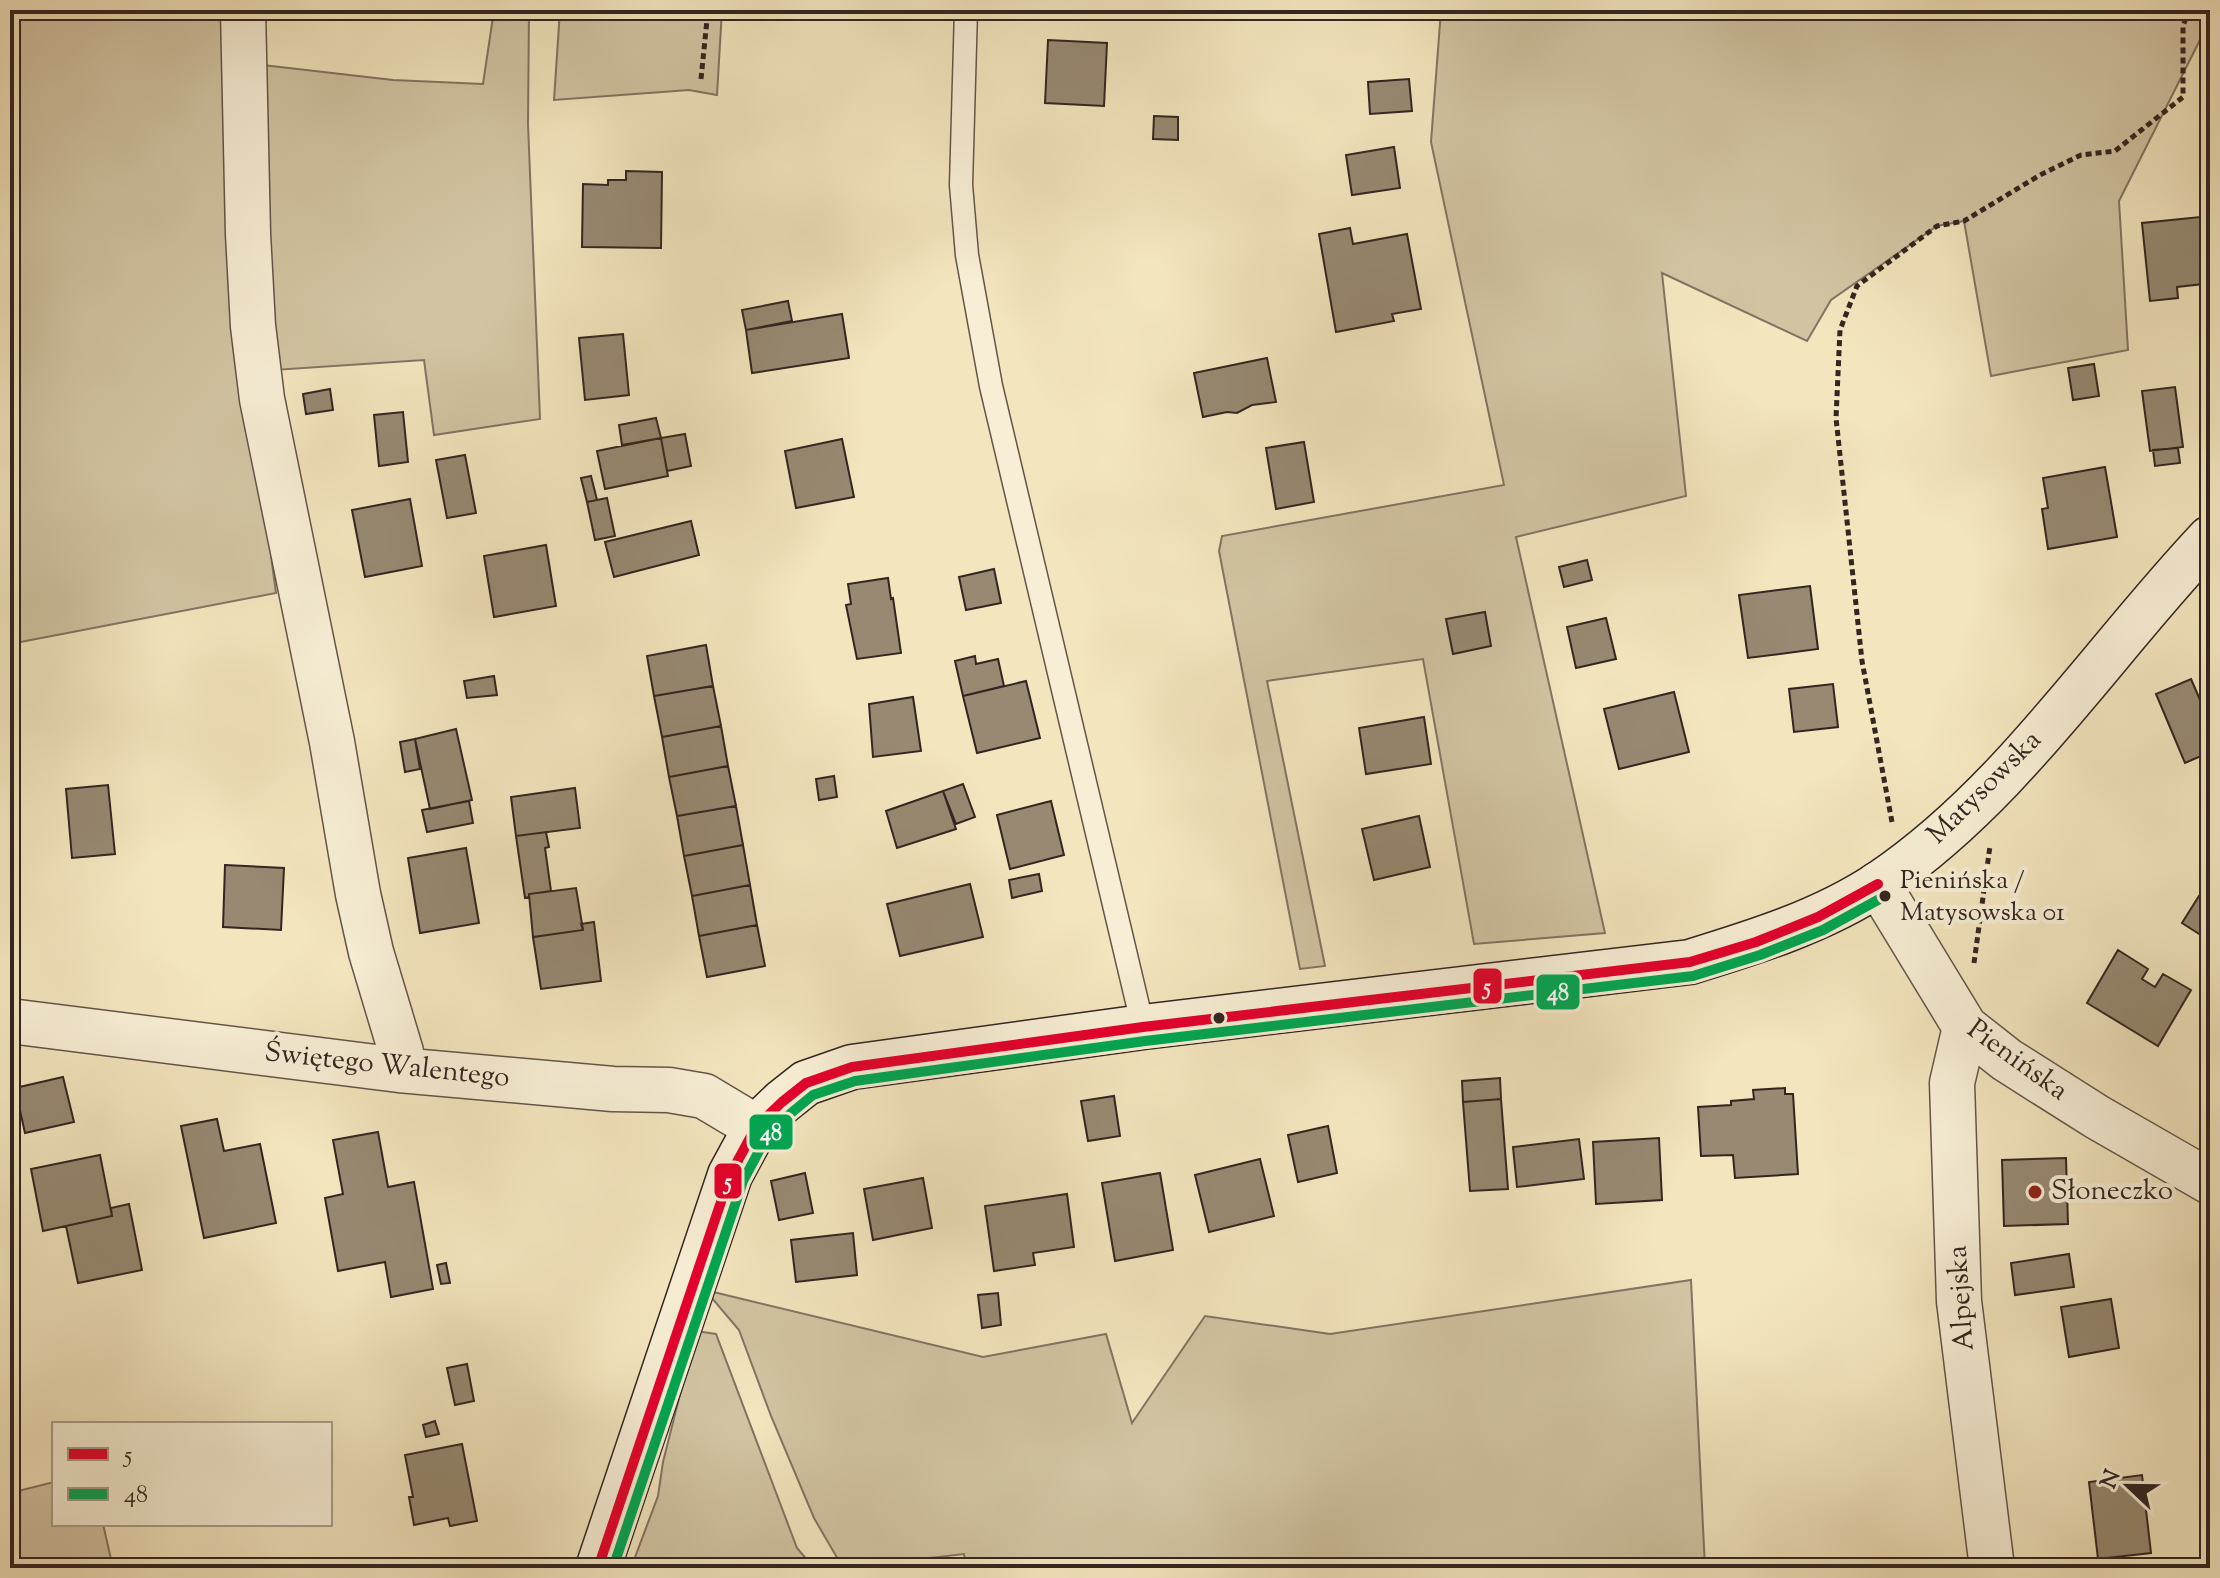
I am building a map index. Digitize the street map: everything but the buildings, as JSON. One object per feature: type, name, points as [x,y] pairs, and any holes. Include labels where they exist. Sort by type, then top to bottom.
[{"type":"street","points":[[243,10],[248,234],[253,326],[262,399],[329,727],[358,894],[377,976],[401,1052],[399,1070]]},
{"type":"street","name":"Matysowska","points":[[598,1568],[730,1175],[756,1127],[806,1083],[852,1067],[1143,1027],[1690,962],[1756,942],[1818,917],[1878,884],[1932,844],[2011,767],[2210,538]]},
{"type":"street","name":"Pienińska","points":[[1878,884],[1965,1027],[2032,1076],[2210,1182]]},
{"type":"street","name":"Świętego Walentego","points":[[10,1021],[399,1070],[681,1092],[704,1096],[756,1127]]},
{"type":"street","name":"Alpejska","points":[[1965,1027],[1952,1083],[1959,1301],[1992,1568]]},
{"type":"lane","points":[[966,10],[961,185],[967,255],[991,386],[1143,1027]]},
{"type":"path","points":[[701,79],[708,10]]},
{"type":"path","points":[[1914,858],[1890,818],[1862,661],[1836,418],[1840,330],[1857,286],[1937,226],[1964,221],[2040,175],[2081,155],[2115,151],[2183,97],[2183,26],[2189,10]]},
{"type":"path","points":[[1973,967],[1992,832]]},
{"type":"shaded area","points":[[10,10],[228,10],[247,372],[276,593],[10,644]]},
{"type":"shaded area","points":[[494,10],[529,10],[528,124],[540,419],[434,435],[424,360],[274,370],[254,64],[393,80],[483,84]]},
{"type":"shaded area","points":[[560,10],[722,10],[717,95],[689,90],[554,100]]},
{"type":"shaded area","points":[[1441,10],[2210,10],[2210,20],[2119,201],[2128,350],[1991,376],[1964,221],[1937,226],[1831,300],[1807,341],[1662,273],[1686,496],[1516,537],[1605,933],[1474,944],[1423,659],[1267,681],[1325,966],[1300,969],[1219,551],[1222,536],[1504,485],[1431,142]]},
{"type":"shaded area","points":[[1691,1280],[1705,1568],[966,1568],[964,1554],[843,1568],[814,1518],[739,1330],[705,1290],[983,1357],[1106,1334],[1132,1423],[1205,1316],[1330,1334]]},
{"type":"shaded area","points":[[696,1331],[716,1334],[797,1548],[814,1568],[631,1568],[658,1496],[663,1462]]},
{"type":"shaded area","points":[[52,1482],[52,1526],[103,1526],[113,1568],[10,1568],[10,1493]]},
{"type":"transit line","name":"5","points":[[598,1568],[730,1175],[756,1127],[806,1083],[852,1067],[1143,1027],[1690,962],[1756,942],[1818,917],[1878,884]]},
{"type":"transit line","name":"48","points":[[613,1568],[743,1181],[767,1136],[813,1095],[855,1081],[1145,1041],[1693,976],[1760,955],[1823,930],[1885,896]]},
{"type":"place","name":"Pienińska / Matysowska 01","points":[[1885,896]]},
{"type":"place","name":"Słoneczko","points":[[2035,1192]]}]
